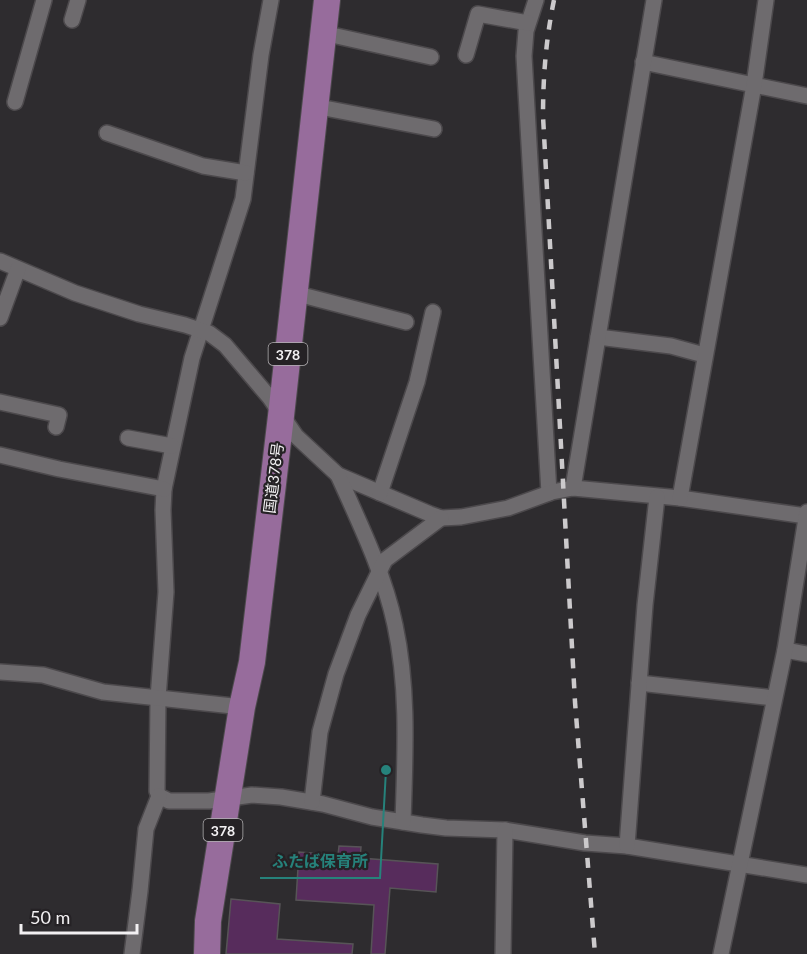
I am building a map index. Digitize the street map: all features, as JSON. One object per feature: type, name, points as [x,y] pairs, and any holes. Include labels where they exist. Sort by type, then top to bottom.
[{"type":"highway","name":"国道378号","points":[[207,954],[208,921],[242,707],[252,662],[327,0]]},
{"type":"street","points":[[15,102],[44,0]]},
{"type":"street","points":[[72,20],[78,0]]},
{"type":"street","points":[[132,954],[146,829],[159,796],[157,791],[158,698],[165,613],[164,489],[192,358],[238,219],[271,0]]},
{"type":"street","points":[[536,0],[528,22],[524,56],[549,493]]},
{"type":"street","points":[[573,488],[654,0]]},
{"type":"street","points":[[680,498],[754,85],[766,0]]},
{"type":"street","points":[[466,55],[478,14],[528,22]]},
{"type":"street","points":[[323,33],[431,57]]},
{"type":"street","points":[[644,62],[807,96]]},
{"type":"street","points":[[314,106],[434,129]]},
{"type":"street","points":[[107,133],[203,166],[246,173]]},
{"type":"street","points":[[0,261],[97,300],[209,333],[225,345],[270,398],[296,436],[338,475],[441,518],[460,517],[508,508],[549,493],[573,488],[680,498],[807,514],[802,578],[774,698],[721,954]]},
{"type":"street","points":[[0,318],[18,269]]},
{"type":"street","points":[[294,293],[406,322]]},
{"type":"street","points":[[380,493],[417,382],[433,312]]},
{"type":"street","points":[[598,337],[671,346],[705,355]]},
{"type":"street","points":[[0,402],[59,416],[56,427]]},
{"type":"street","points":[[128,438],[172,446]]},
{"type":"street","points":[[0,455],[164,489]]},
{"type":"street","points":[[338,475],[379,571],[395,625],[402,673],[406,729],[403,822]]},
{"type":"street","points":[[627,846],[645,605],[657,497]]},
{"type":"street","points":[[312,802],[320,732],[336,674],[358,615],[385,560],[441,518]]},
{"type":"street","points":[[785,650],[807,654]]},
{"type":"street","points":[[0,672],[43,675],[103,692],[242,707]]},
{"type":"street","points":[[639,683],[774,698]]},
{"type":"street","points":[[159,796],[169,801],[209,801],[252,795],[281,797],[403,822],[446,828],[505,830],[807,874]]},
{"type":"street","points":[[503,954],[505,830]]},
{"type":"building","points":[[339,846],[361,847],[360,858],[438,864],[436,892],[390,888],[385,954],[371,954],[374,905],[296,900],[299,852],[338,855]]},
{"type":"building","points":[[231,899],[280,904],[277,939],[353,944],[352,954],[226,954]]},
{"type":"railway","points":[[554,0],[546,58],[543,116],[575,702],[595,954]]},
{"type":"place","name":"ふたば保育所","points":[[386,770]]}]
